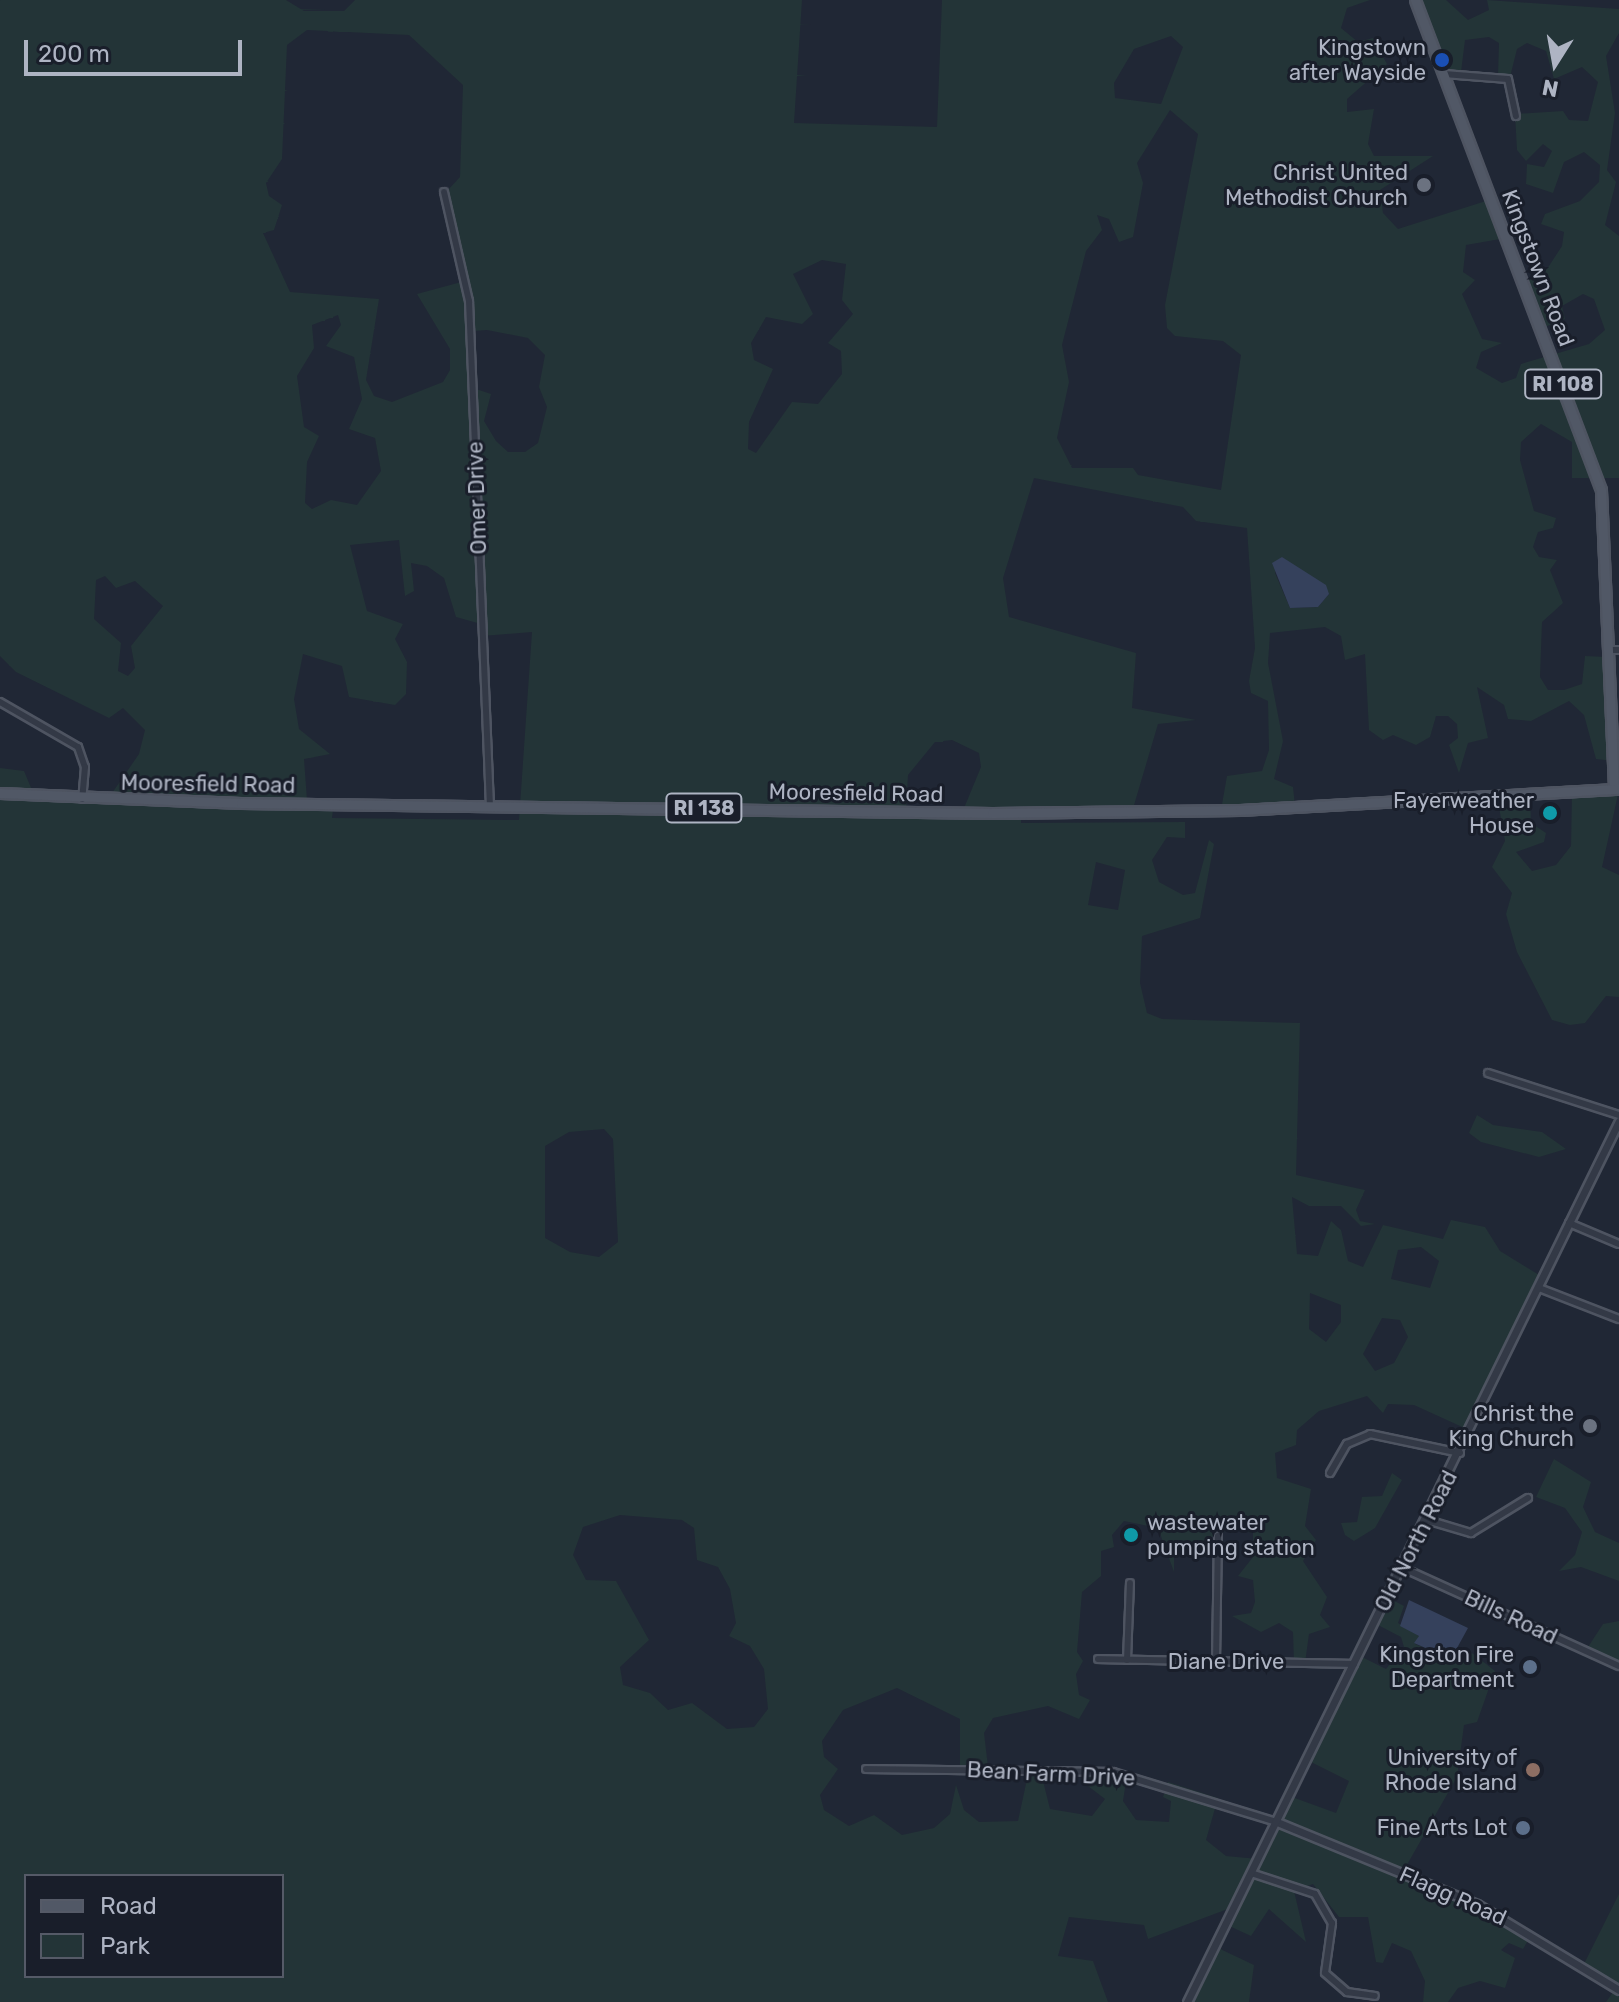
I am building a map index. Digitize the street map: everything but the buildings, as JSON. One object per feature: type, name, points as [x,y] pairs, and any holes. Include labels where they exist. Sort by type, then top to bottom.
[{"type":"main road","name":"Kingstown Road","points":[[1415,0],[1601,490],[1614,650],[1617,789]]},
{"type":"main road","name":"Mooresfield Road","points":[[0,793],[82,799],[490,807],[1120,812],[1617,789]]},
{"type":"street","points":[[1444,74],[1508,79],[1516,116]]},
{"type":"street","name":"Omer Drive","points":[[444,192],[469,311],[490,807]]},
{"type":"street","points":[[0,702],[78,747],[85,767],[82,799]]},
{"type":"street","points":[[1488,1073],[1619,1115]]},
{"type":"street","name":"Old North Road","points":[[1187,2002],[1460,1453],[1619,1121]]},
{"type":"street","points":[[1569,1223],[1619,1244]]},
{"type":"street","points":[[1539,1288],[1619,1319]]},
{"type":"street","points":[[1330,1473],[1347,1444],[1370,1434],[1460,1453]]},
{"type":"street","points":[[1427,1520],[1471,1533],[1528,1498]]},
{"type":"street","points":[[1216,1662],[1218,1536]]},
{"type":"street","name":"Bills Road","points":[[1403,1568],[1619,1666]]},
{"type":"street","points":[[1127,1660],[1130,1583]]},
{"type":"street","name":"Diane Drive","points":[[1098,1659],[1354,1664]]},
{"type":"street","name":"Bean Farm Drive","points":[[866,1769],[1113,1772],[1277,1822]]},
{"type":"street","name":"Flagg Road","points":[[1277,1822],[1477,1904],[1619,1990]]},
{"type":"street","points":[[1251,1873],[1315,1894],[1332,1923],[1325,1973],[1347,1992],[1375,1996]]},
{"type":"green space","points":[[0,0],[286,0],[304,11],[344,11],[355,0],[802,0],[794,123],[937,127],[942,0],[1370,0],[1347,8],[1341,28],[1358,42],[1373,38],[1387,64],[1347,99],[1347,112],[1374,109],[1368,144],[1374,156],[1433,156],[1380,190],[1383,213],[1398,229],[1489,200],[1506,238],[1466,245],[1463,272],[1475,280],[1462,294],[1482,339],[1502,343],[1481,352],[1476,368],[1502,383],[1516,378],[1521,364],[1589,344],[1605,330],[1594,299],[1583,294],[1562,306],[1565,319],[1542,328],[1524,282],[1547,269],[1562,246],[1564,232],[1541,224],[1545,214],[1580,201],[1599,182],[1600,165],[1584,152],[1564,162],[1553,193],[1526,184],[1527,164],[1544,167],[1552,151],[1543,144],[1526,161],[1517,150],[1515,114],[1563,111],[1569,120],[1588,121],[1598,82],[1582,67],[1554,79],[1546,51],[1527,43],[1517,49],[1510,77],[1498,75],[1499,43],[1489,37],[1465,40],[1461,72],[1444,74],[1416,0],[1446,0],[1468,20],[1489,10],[1487,0],[1619,9],[1619,33],[1606,56],[1615,113],[1607,170],[1616,182],[1605,225],[1619,236],[1619,478],[1572,478],[1572,442],[1541,424],[1521,442],[1520,460],[1534,511],[1556,518],[1553,528],[1538,532],[1533,547],[1539,557],[1557,560],[1550,570],[1563,603],[1542,622],[1540,677],[1548,690],[1564,690],[1582,684],[1585,656],[1606,657],[1614,761],[1596,759],[1584,715],[1569,701],[1531,721],[1508,719],[1504,705],[1477,687],[1488,738],[1468,743],[1459,773],[1449,745],[1458,738],[1457,724],[1448,716],[1436,716],[1430,737],[1416,745],[1393,735],[1383,740],[1369,730],[1365,654],[1345,660],[1341,636],[1325,627],[1270,633],[1268,663],[1283,741],[1274,779],[1293,787],[1295,806],[1221,810],[1227,776],[1262,771],[1269,750],[1268,701],[1251,693],[1249,681],[1255,648],[1247,528],[1196,521],[1183,507],[1034,478],[1003,578],[1009,617],[1136,653],[1132,708],[1196,720],[1158,724],[1132,812],[1021,815],[1021,823],[1185,822],[1185,838],[1167,837],[1152,860],[1159,882],[1183,895],[1195,893],[1209,840],[1214,844],[1200,918],[1142,936],[1140,983],[1147,1013],[1162,1019],[1300,1023],[1296,1175],[1365,1190],[1356,1210],[1360,1221],[1375,1224],[1361,1226],[1341,1206],[1309,1206],[1292,1197],[1297,1254],[1318,1256],[1331,1221],[1341,1230],[1348,1261],[1363,1267],[1383,1225],[1443,1239],[1451,1220],[1485,1227],[1500,1251],[1544,1278],[1471,1431],[1414,1405],[1388,1404],[1383,1413],[1367,1396],[1319,1411],[1297,1430],[1296,1445],[1275,1453],[1277,1478],[1311,1489],[1305,1526],[1316,1540],[1303,1561],[1327,1597],[1320,1615],[1330,1627],[1309,1634],[1305,1663],[1294,1663],[1293,1632],[1279,1623],[1261,1632],[1232,1616],[1251,1613],[1255,1602],[1253,1580],[1238,1576],[1253,1557],[1253,1533],[1230,1529],[1198,1543],[1174,1543],[1174,1572],[1158,1528],[1124,1521],[1112,1535],[1114,1547],[1101,1551],[1101,1576],[1082,1592],[1077,1652],[1083,1661],[1076,1674],[1079,1695],[1090,1700],[1079,1719],[1048,1706],[993,1718],[984,1733],[988,1767],[960,1767],[960,1719],[897,1688],[843,1710],[822,1741],[824,1757],[838,1769],[820,1795],[824,1810],[849,1826],[874,1815],[902,1835],[934,1828],[950,1814],[956,1785],[964,1810],[979,1822],[1018,1821],[1029,1770],[1040,1769],[1050,1809],[1092,1816],[1105,1799],[1088,1786],[1090,1770],[1127,1775],[1123,1801],[1136,1820],[1169,1822],[1171,1801],[1163,1797],[1168,1782],[1218,1798],[1206,1840],[1226,1856],[1258,1859],[1292,1797],[1336,1813],[1349,1781],[1309,1761],[1360,1656],[1386,1669],[1404,1647],[1401,1637],[1376,1624],[1389,1598],[1404,1606],[1398,1623],[1419,1636],[1415,1644],[1453,1660],[1472,1653],[1495,1671],[1477,1722],[1464,1725],[1457,1777],[1404,1870],[1533,1932],[1523,1949],[1509,1943],[1501,1950],[1515,1958],[1505,1988],[1480,1981],[1458,1988],[1448,2002],[1423,2002],[1425,1981],[1411,1951],[1392,1943],[1383,1963],[1376,1962],[1368,1917],[1339,1917],[1313,1884],[1294,1891],[1306,1942],[1269,1909],[1251,1936],[1227,1925],[1233,1907],[1148,1939],[1144,1925],[1069,1917],[1058,1956],[1093,1961],[1108,2002],[0,2002],[0,768],[24,771],[32,790],[110,796],[139,754],[145,730],[123,708],[109,718],[16,672],[0,656]],"holes":[[[307,30],[409,35],[463,85],[460,177],[447,191],[465,281],[417,294],[450,349],[450,370],[443,382],[392,402],[374,396],[366,380],[379,299],[290,292],[263,233],[274,230],[282,205],[269,196],[266,183],[282,159],[287,45]],[[1171,36],[1183,47],[1161,104],[1115,98],[1114,83],[1134,49]],[[1170,110],[1198,134],[1165,305],[1167,328],[1175,336],[1223,341],[1241,355],[1221,490],[1138,475],[1133,468],[1072,468],[1057,438],[1069,382],[1062,345],[1086,251],[1102,230],[1097,215],[1109,219],[1119,242],[1133,237],[1143,183],[1137,163]],[[822,260],[846,264],[842,300],[853,314],[828,343],[841,351],[842,374],[818,404],[792,402],[756,453],[748,449],[749,422],[773,369],[754,360],[751,343],[766,317],[802,324],[813,314],[793,274]],[[338,315],[341,325],[326,346],[354,357],[362,399],[349,429],[375,438],[381,471],[357,505],[331,500],[312,509],[305,503],[307,462],[319,436],[304,427],[297,376],[314,348],[312,325]],[[487,330],[528,338],[545,355],[539,387],[547,407],[538,443],[525,452],[508,452],[496,441],[484,421],[491,394],[473,388],[473,331]],[[399,540],[405,596],[414,591],[411,563],[427,566],[444,578],[456,617],[481,624],[482,636],[532,632],[519,820],[332,818],[334,800],[307,800],[304,759],[330,754],[299,729],[294,699],[303,654],[342,666],[349,697],[395,705],[406,694],[407,662],[395,639],[403,624],[367,611],[350,545]],[[1282,557],[1329,594],[1318,607],[1290,608],[1275,573]],[[105,576],[116,588],[135,581],[163,606],[131,646],[135,668],[128,676],[118,671],[121,643],[94,619],[96,580]],[[952,740],[979,753],[981,767],[962,813],[906,812],[908,775],[935,742]],[[1096,862],[1125,870],[1118,910],[1088,905]],[[604,1129],[613,1139],[618,1242],[599,1257],[570,1252],[545,1238],[545,1146],[569,1132]],[[1421,1247],[1439,1261],[1430,1288],[1391,1279],[1398,1250]],[[1310,1293],[1341,1305],[1341,1322],[1326,1342],[1309,1329]],[[1382,1318],[1400,1320],[1408,1337],[1394,1363],[1375,1371],[1363,1354]],[[620,1515],[682,1520],[694,1528],[697,1560],[718,1567],[730,1589],[736,1623],[729,1636],[750,1646],[764,1669],[768,1709],[754,1727],[727,1729],[692,1703],[668,1710],[650,1693],[623,1685],[620,1667],[649,1640],[616,1581],[586,1580],[573,1555],[583,1527]]]},
{"type":"green space","points":[[1619,790],[1602,867],[1619,875],[1619,997],[1606,996],[1585,1023],[1570,1025],[1552,1020],[1517,952],[1506,914],[1512,893],[1492,867],[1505,841],[1497,796],[1530,795],[1531,823],[1546,833],[1544,842],[1516,852],[1532,871],[1556,865],[1571,846],[1572,792]]},
{"type":"green space","points":[[1477,1115],[1493,1125],[1542,1132],[1566,1149],[1539,1157],[1481,1142],[1469,1133]]},
{"type":"green space","points":[[1554,1459],[1591,1482],[1583,1507],[1595,1532],[1619,1543],[1619,1581],[1581,1567],[1559,1571],[1575,1555],[1582,1532],[1565,1508],[1536,1497]]},
{"type":"green space","points":[[1392,1473],[1402,1480],[1375,1528],[1354,1541],[1345,1535],[1341,1523],[1357,1522],[1362,1497],[1382,1496]]},
{"type":"green space","points":[[1619,1621],[1619,1661],[1588,1647],[1603,1624]]},
{"type":"green space","points":[[1619,1894],[1619,2002],[1606,2002],[1616,1988],[1584,1964]]},
{"type":"green space","points":[[1216,1947],[1254,1965],[1249,2002],[1188,2002]]},
{"type":"water","points":[[1282,557],[1326,585],[1329,594],[1318,607],[1290,608],[1272,563]]},
{"type":"water","points":[[1409,1600],[1468,1628],[1451,1659],[1414,1643],[1419,1636],[1400,1626]]},
{"type":"place","name":"Kingstown after Wayside","points":[[1442,60]]},
{"type":"place","name":"Christ United Methodist Church","points":[[1424,185]]},
{"type":"place","name":"Fayerweather House","points":[[1550,813]]},
{"type":"place","name":"Christ the King Church","points":[[1590,1426]]},
{"type":"place","name":"wastewater pumping station","points":[[1131,1535]]},
{"type":"place","name":"Kingston Fire Department","points":[[1530,1667]]},
{"type":"place","name":"University of Rhode Island","points":[[1533,1770]]},
{"type":"place","name":"Fine Arts Lot","points":[[1523,1828]]}]
